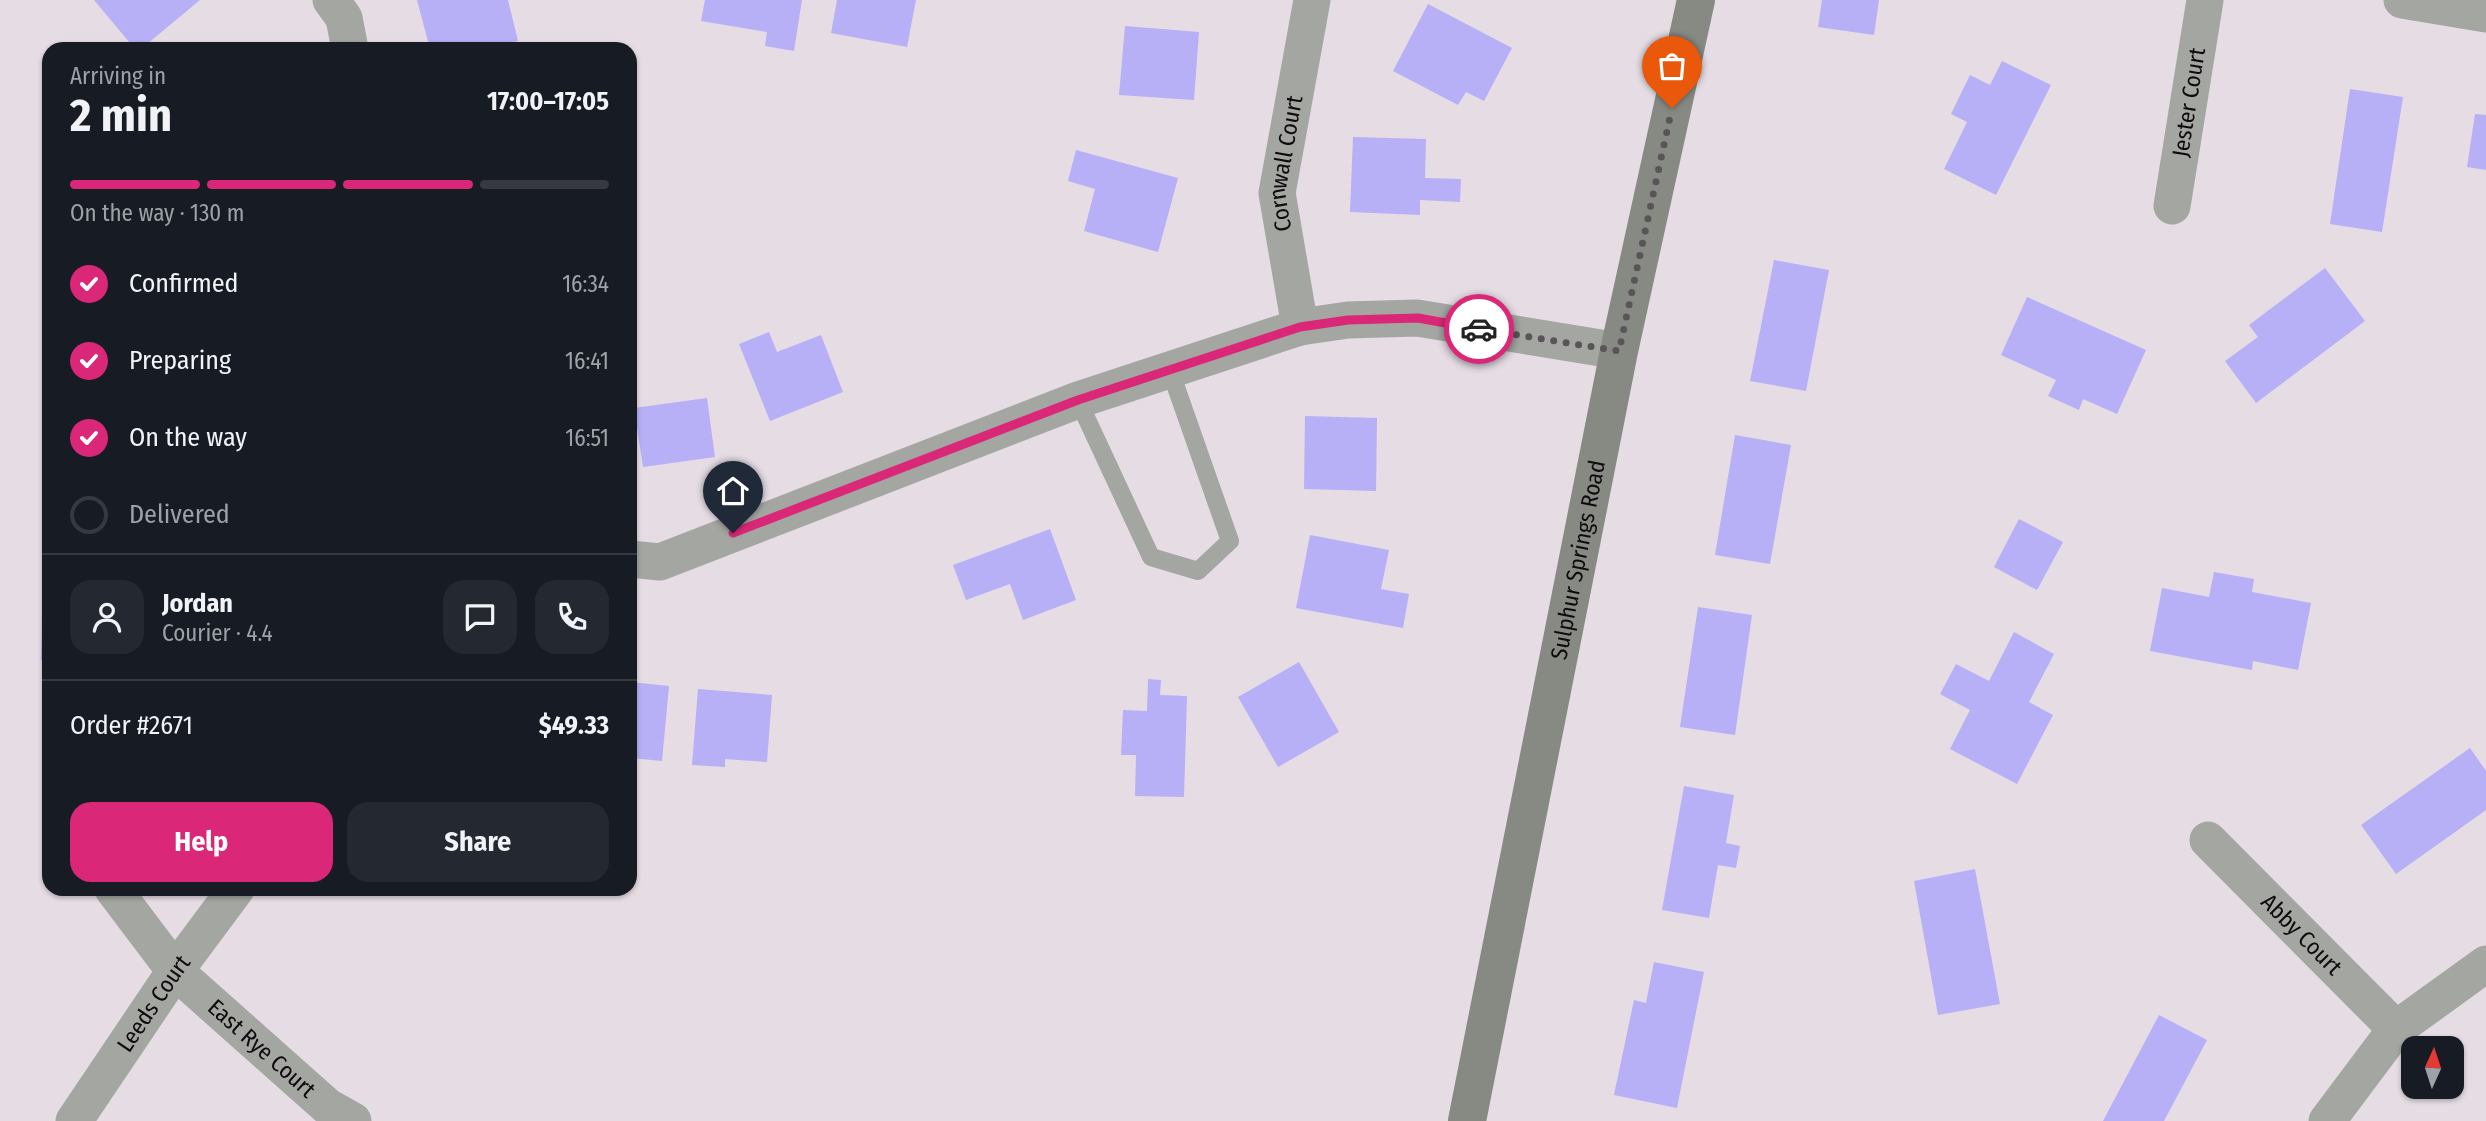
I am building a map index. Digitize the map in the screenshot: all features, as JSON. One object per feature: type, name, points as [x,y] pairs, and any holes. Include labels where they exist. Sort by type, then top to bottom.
[{"type":"street","points":[[331,0],[344,18],[349,42]]},
{"type":"street","name":"Cornwall Court","points":[[1300,327],[1277,193],[1312,0]]},
{"type":"street","name":"Sulphur Springs Road","points":[[1467,1121],[1619,351],[1696,0]]},
{"type":"street","name":"Jester Court","points":[[2172,206],[2205,0]]},
{"type":"street","points":[[2402,0],[2486,14]]},
{"type":"street","points":[[637,560],[660,562],[1078,400],[1300,327],[1348,320],[1418,318],[1619,351]]},
{"type":"street","name":"Abby Court","points":[[2208,840],[2396,1029]]},
{"type":"street","name":"East Rye Court","points":[[118,896],[176,971],[328,1107],[353,1121]]},
{"type":"street","name":"Leeds Court","points":[[74,1121],[176,971],[231,896]]},
{"type":"street","points":[[2327,1121],[2396,1029],[2486,964]]},
{"type":"lane","points":[[1078,400],[1151,557],[1198,571],[1230,541],[1170,370]]},
{"type":"building","points":[[94,0],[200,0],[149,42],[129,42]]},
{"type":"building","points":[[417,0],[508,0],[518,41],[428,42]]},
{"type":"building","points":[[705,0],[802,0],[794,51],[765,46],[767,32],[701,21]]},
{"type":"building","points":[[837,0],[916,0],[907,47],[831,33]]},
{"type":"building","points":[[1822,0],[1879,0],[1874,35],[1818,27]]},
{"type":"building","points":[[1428,4],[1512,48],[1484,101],[1466,92],[1458,105],[1393,71]]},
{"type":"building","points":[[1125,26],[1199,32],[1194,100],[1119,95]]},
{"type":"building","points":[[2002,61],[2051,85],[1996,195],[1944,169],[1967,122],[1951,114],[1970,75],[1990,85]]},
{"type":"building","points":[[2350,89],[2403,97],[2382,232],[2330,224]]},
{"type":"building","points":[[2475,114],[2486,115],[2486,170],[2467,167]]},
{"type":"building","points":[[1353,137],[1426,139],[1425,178],[1461,179],[1460,202],[1420,200],[1420,215],[1350,212]]},
{"type":"building","points":[[1076,150],[1178,178],[1158,252],[1084,231],[1095,189],[1068,181]]},
{"type":"building","points":[[1774,260],[1829,270],[1806,391],[1750,381]]},
{"type":"building","points":[[2325,268],[2365,321],[2256,403],[2225,361],[2258,337],[2249,325]]},
{"type":"building","points":[[2027,297],[2146,350],[2117,414],[2083,399],[2079,410],[2048,396],[2056,380],[2001,355]]},
{"type":"building","points":[[769,332],[777,352],[821,335],[843,392],[770,421],[739,344]]},
{"type":"building","points":[[707,398],[715,457],[643,467],[637,408]]},
{"type":"building","points":[[1305,416],[1377,418],[1376,491],[1304,489]]},
{"type":"building","points":[[1735,435],[1791,445],[1770,564],[1715,555]]},
{"type":"building","points":[[2019,519],[2063,542],[2037,590],[1994,567]]},
{"type":"building","points":[[1050,529],[1076,600],[1023,620],[1010,584],[966,600],[953,565]]},
{"type":"building","points":[[1310,535],[1389,550],[1381,589],[1409,594],[1403,628],[1296,608]]},
{"type":"building","points":[[2214,572],[2254,579],[2252,592],[2311,603],[2298,670],[2253,661],[2252,670],[2150,651],[2162,588],[2209,597]]},
{"type":"building","points":[[1698,607],[1752,615],[1735,735],[1680,727]]},
{"type":"building","points":[[2014,632],[2054,654],[2029,702],[2053,715],[2017,784],[1950,749],[1970,710],[1940,694],[1956,664],[1989,681]]},
{"type":"building","points":[[1299,662],[1339,732],[1278,767],[1238,697]]},
{"type":"building","points":[[1148,679],[1161,680],[1160,695],[1187,696],[1184,797],[1135,796],[1136,755],[1121,755],[1123,710],[1147,711]]},
{"type":"building","points":[[637,683],[669,686],[662,761],[637,759]]},
{"type":"building","points":[[698,689],[772,695],[767,762],[725,759],[725,767],[692,765]]},
{"type":"building","points":[[2470,748],[2486,771],[2486,810],[2396,874],[2361,825]]},
{"type":"building","points":[[1684,786],[1734,795],[1726,843],[1740,846],[1736,868],[1718,865],[1709,918],[1662,910]]},
{"type":"building","points":[[1975,869],[2000,1004],[1938,1015],[1914,881]]},
{"type":"building","points":[[1654,962],[1704,972],[1677,1108],[1614,1095],[1634,1000],[1646,1003]]},
{"type":"building","points":[[2159,1015],[2207,1040],[2164,1121],[2103,1121]]},
{"type":"way so far","points":[[1479,329],[1619,351],[1672,108]]},
{"type":"route","points":[[733,533],[1078,400],[1300,327],[1348,320],[1418,318],[1479,329]]}]
